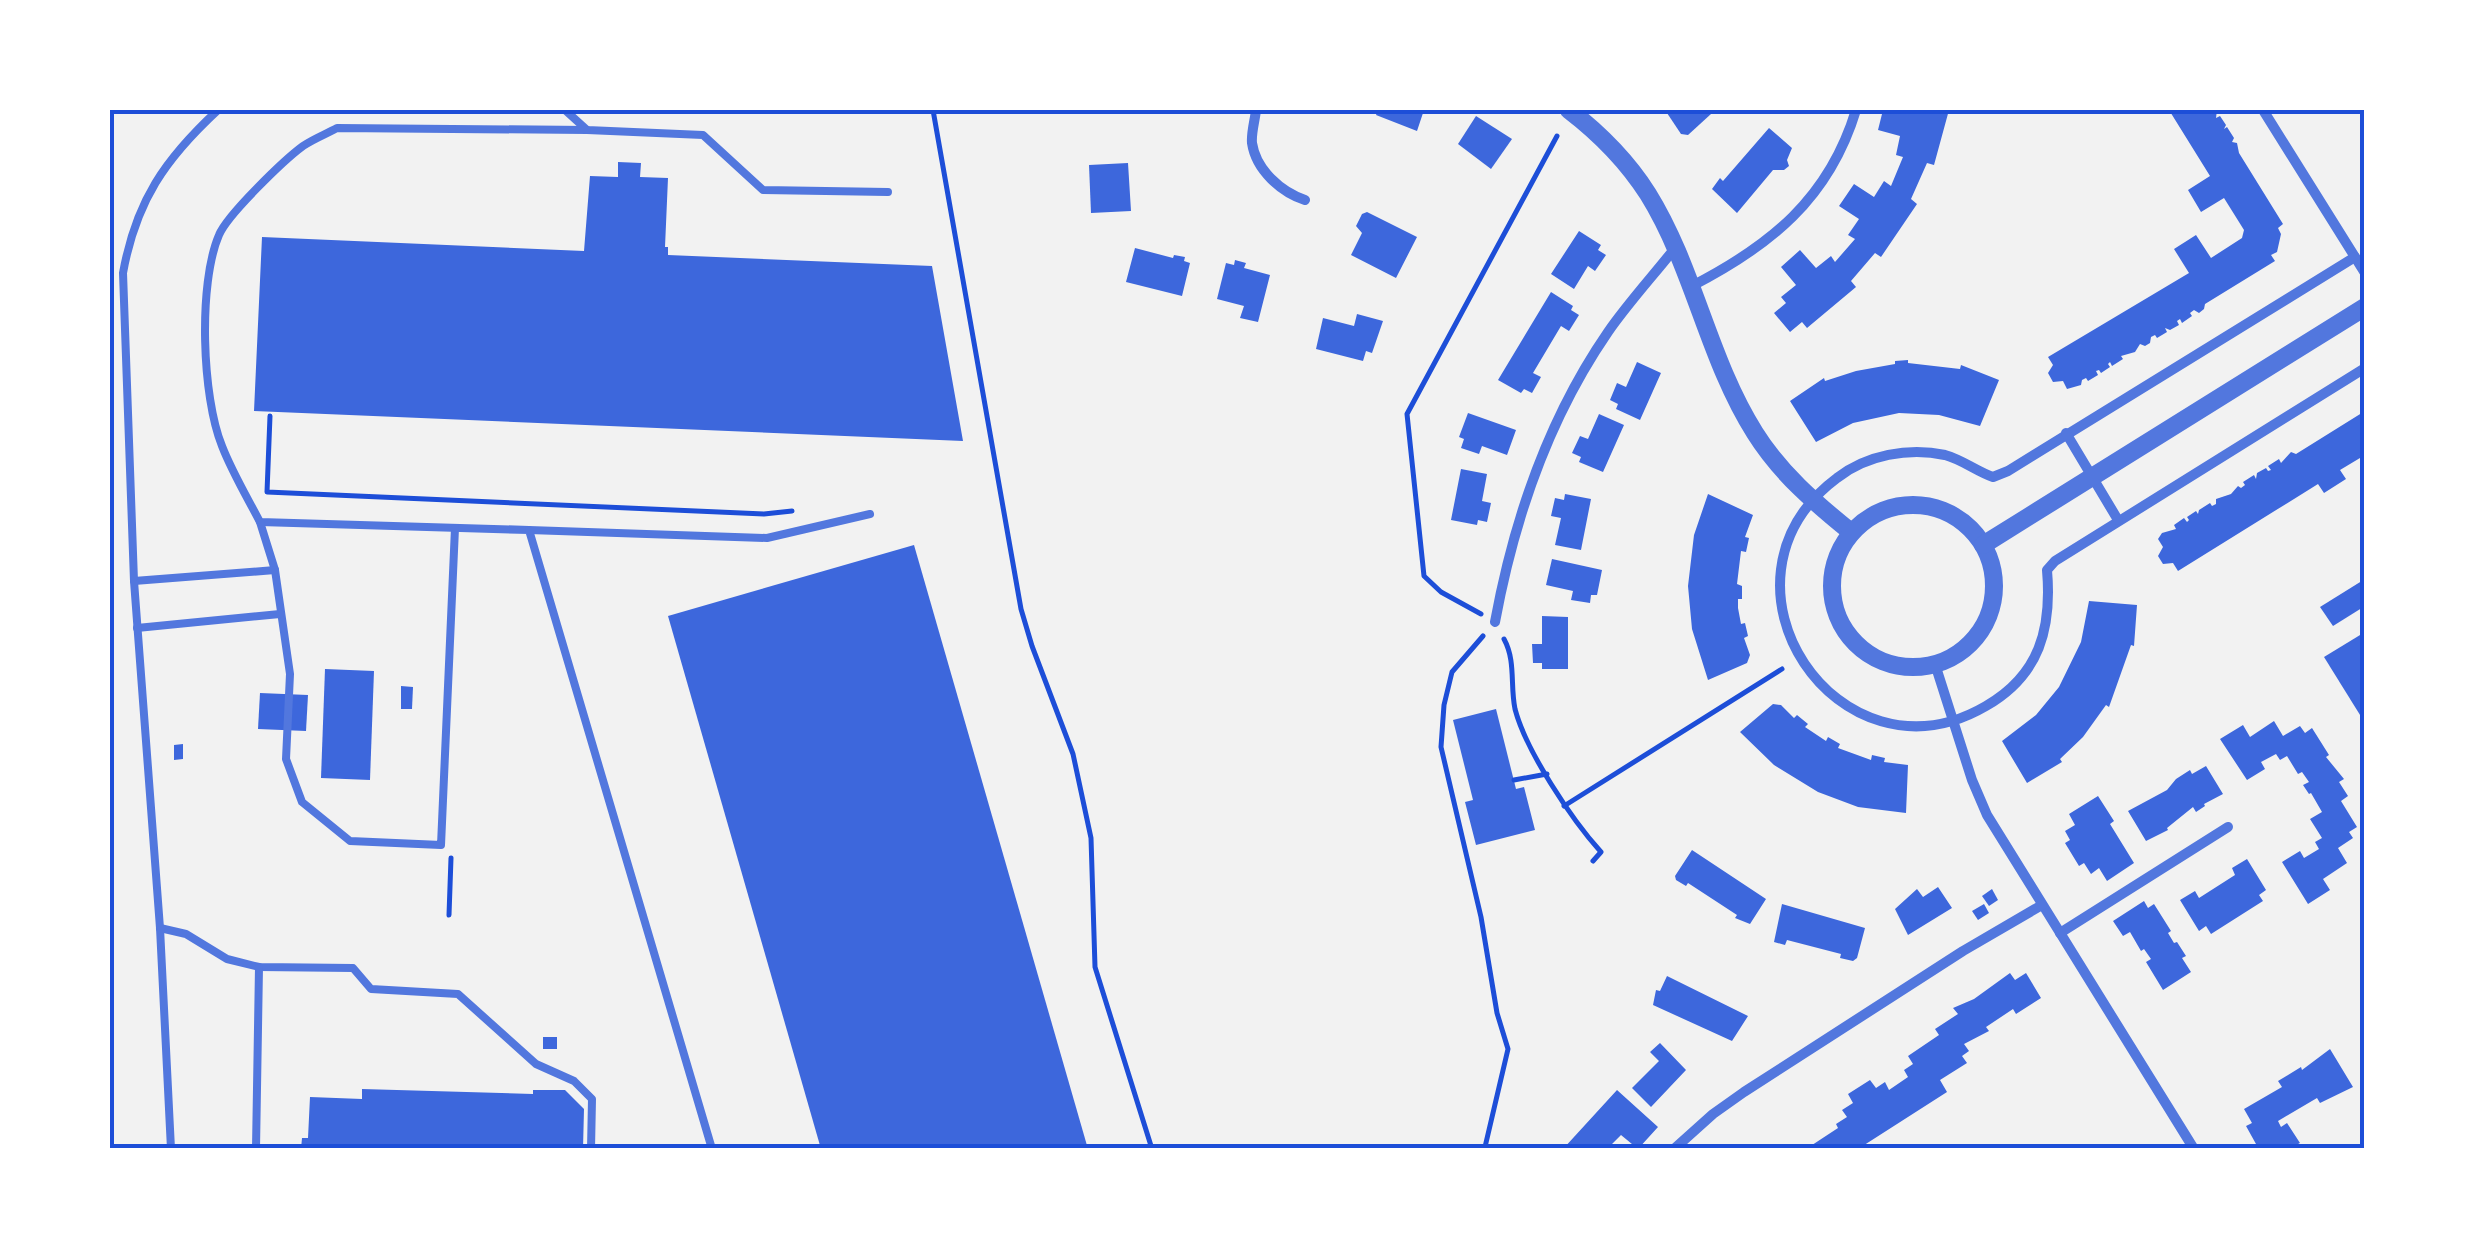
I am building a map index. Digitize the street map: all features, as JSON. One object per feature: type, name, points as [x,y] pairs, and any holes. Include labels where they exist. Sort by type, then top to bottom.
[{"type":"street","points":[[1256,110],[1252,143],[1262,168],[1284,193],[1305,200]]},
{"type":"street","points":[[1569,110],[1603,139],[1648,194],[1753,430],[1779,467],[1851,532]]},
{"type":"street","points":[[1690,286],[1758,248],[1793,218],[1836,161],[1856,110]]},
{"type":"street","points":[[2263,110],[2365,274]]},
{"type":"street","points":[[1495,622],[1517,526],[1555,425],[1609,330],[1675,248]]},
{"type":"street","points":[[2355,257],[2037,454],[1993,477],[1965,461],[1941,454],[1891,454],[1844,472],[1812,500],[1794,527],[1780,576],[1785,626],[1807,671],[1834,697],[1867,716],[1916,726],[1953,720],[1988,705],[2025,671],[2048,626],[2048,570],[2055,561],[2365,368]]},
{"type":"street","points":[[1983,545],[2365,307]]},
{"type":"street","points":[[2066,433],[2118,520]]},
{"type":"street","points":[[1905,504],[1921,504],[1950,513],[1983,545],[1994,580],[1989,616],[1968,646],[1936,664],[1915,668],[1884,662],[1857,646],[1844,630],[1831,590],[1833,569],[1851,532],[1876,513],[1905,504]]},
{"type":"street","points":[[1936,664],[1987,815],[2194,1149]]},
{"type":"street","points":[[2060,933],[2228,827]]},
{"type":"street","points":[[1674,1149],[1712,1114],[1744,1092],[1963,951],[2042,905]]},
{"type":"lane","points":[[171,1149],[160,928],[134,580],[123,273],[129,242],[150,188],[217,110]]},
{"type":"lane","points":[[565,110],[587,130]]},
{"type":"lane","points":[[455,528],[441,845],[350,841],[302,802],[286,760],[290,674],[275,570],[260,522],[221,446],[208,389],[207,303],[220,232],[235,212],[303,146],[337,128],[703,135],[764,190],[888,192]]},
{"type":"lane","points":[[260,522],[767,538],[870,514]]},
{"type":"lane","points":[[529,530],[712,1149]]},
{"type":"lane","points":[[134,580],[275,570]]},
{"type":"lane","points":[[137,628],[280,614]]},
{"type":"lane","points":[[160,928],[186,934],[227,959],[259,967],[353,968],[372,990],[458,994],[536,1064],[574,1082],[592,1099],[591,1149]]},
{"type":"lane","points":[[256,1149],[259,967]]},
{"type":"path","points":[[933,110],[1021,608],[1070,742],[1091,838],[1095,967],[1152,1149]]},
{"type":"path","points":[[1558,136],[1407,414],[1424,576],[1441,592],[1495,622],[1512,654],[1511,688],[1516,714],[1564,806],[1601,852],[1593,861]]},
{"type":"path","points":[[270,416],[267,492],[764,514],[801,510]]},
{"type":"path","points":[[1481,1149],[1485,1146],[1508,1049],[1497,1013],[1481,917],[1442,747],[1444,705],[1452,672],[1495,622]]},
{"type":"path","points":[[1564,806],[1782,669]]},
{"type":"path","points":[[1514,780],[1547,774]]},
{"type":"building","points":[[1378,110],[1424,110],[1417,131],[1376,115]]},
{"type":"building","points":[[1665,110],[1707,110],[1711,114],[1688,135],[1681,134]]},
{"type":"building","points":[[1883,110],[1949,110],[1934,165],[1927,163],[1911,199],[1917,204],[1881,257],[1875,253],[1851,281],[1856,287],[1807,328],[1802,322],[1790,332],[1774,313],[1786,303],[1781,297],[1796,285],[1781,267],[1800,250],[1816,268],[1831,256],[1835,262],[1855,239],[1848,235],[1859,219],[1839,206],[1854,184],[1874,197],[1884,181],[1891,186],[1903,157],[1896,155],[1900,136],[1878,130]]},
{"type":"building","points":[[2169,110],[2217,110],[2216,118],[2220,116],[2226,125],[2224,129],[2227,127],[2234,138],[2232,142],[2237,143],[2239,153],[2283,224],[2278,228],[2281,234],[2277,252],[2271,255],[2275,261],[2205,304],[2199,313],[2194,310],[2182,323],[2177,321],[2179,325],[2170,330],[2165,328],[2167,332],[2151,337],[2150,343],[2140,344],[2135,352],[2121,356],[2123,359],[2112,366],[2110,362],[2110,367],[2101,373],[2096,371],[2098,375],[2067,389],[2063,381],[2053,382],[2048,373],[2053,365],[2048,357],[2189,273],[2174,249],[2196,235],[2211,258],[2242,238],[2244,230],[2224,198],[2201,212],[2188,190],[2210,176]]},
{"type":"building","points":[[1476,116],[1512,139],[1491,169],[1458,144]]},
{"type":"building","points":[[1769,128],[1792,148],[1789,166],[1773,170],[1737,213],[1712,189]]},
{"type":"building","points":[[618,162],[641,163],[640,177],[668,178],[668,255],[932,266],[963,441],[254,411],[262,237],[584,251],[590,176],[618,177]]},
{"type":"building","points":[[1128,163],[1131,211],[1091,213],[1089,165]]},
{"type":"building","points":[[1367,212],[1417,237],[1396,278],[1351,255],[1362,233],[1356,226]]},
{"type":"building","points":[[1579,231],[1601,245],[1598,250],[1606,255],[1595,271],[1588,266],[1574,289],[1551,274]]},
{"type":"building","points":[[1135,248],[1173,258],[1185,257],[1184,261],[1190,263],[1182,296],[1126,282]]},
{"type":"building","points":[[1235,260],[1246,263],[1244,268],[1270,275],[1258,322],[1240,318],[1244,306],[1217,299],[1226,263],[1234,265]]},
{"type":"building","points":[[1551,292],[1573,306],[1571,310],[1579,315],[1569,331],[1561,326],[1533,373],[1541,377],[1532,393],[1524,389],[1521,393],[1498,380]]},
{"type":"building","points":[[1357,314],[1383,321],[1372,353],[1366,351],[1363,361],[1316,349],[1323,318],[1354,326]]},
{"type":"building","points":[[1908,360],[1960,369],[1961,365],[1999,380],[1980,426],[1939,415],[1899,413],[1853,423],[1816,442],[1790,401],[1824,378],[1825,381]]},
{"type":"building","points":[[1637,362],[1661,373],[1640,420],[1616,409],[1618,404],[1610,400],[1617,383],[1626,387]]},
{"type":"building","points":[[2365,411],[2365,455],[2340,470],[2346,479],[2324,493],[2318,484],[2178,571],[2173,563],[2163,564],[2158,556],[2163,547],[2158,539],[2162,533],[2176,529],[2174,525],[2184,518],[2187,522],[2187,517],[2196,511],[2198,514],[2210,503],[2216,504],[2216,499],[2231,494],[2238,486],[2241,488],[2254,475],[2256,479],[2257,473],[2266,468],[2271,470],[2268,466],[2279,459],[2281,463],[2291,452],[2296,454]]},
{"type":"building","points":[[1468,413],[1516,430],[1507,455],[1482,446],[1479,454],[1461,448],[1464,439],[1459,437]]},
{"type":"building","points":[[1599,414],[1624,425],[1603,472],[1579,462],[1581,457],[1572,453],[1580,436],[1588,439]]},
{"type":"building","points":[[1461,469],[1487,474],[1482,501],[1491,503],[1487,522],[1478,520],[1477,525],[1451,520]]},
{"type":"building","points":[[1565,494],[1591,499],[1581,550],[1555,545],[1561,518],[1551,516],[1555,498],[1564,500]]},
{"type":"building","points":[[1708,494],[1753,515],[1745,537],[1749,538],[1746,552],[1741,551],[1737,584],[1742,586],[1738,608],[1741,624],[1745,623],[1748,636],[1744,638],[1750,655],[1747,663],[1708,680],[1692,629],[1688,586],[1694,535]]},
{"type":"building","points":[[914,545],[1088,1149],[821,1149],[668,616]]},
{"type":"building","points":[[1552,559],[1602,570],[1597,595],[1591,595],[1590,603],[1571,600],[1573,591],[1546,585]]},
{"type":"building","points":[[2365,579],[2365,606],[2333,626],[2320,607]]},
{"type":"building","points":[[2089,601],[2137,605],[2134,646],[2131,645],[2109,707],[2106,705],[2083,737],[2060,759],[2062,762],[2027,783],[2002,741],[2036,715],[2059,687],[2081,642]]},
{"type":"building","points":[[1542,616],[1568,617],[1568,669],[1542,669],[1542,663],[1533,663],[1532,644],[1542,644]]},
{"type":"building","points":[[2365,632],[2365,723],[2324,657]]},
{"type":"building","points":[[325,669],[374,671],[370,780],[321,778]]},
{"type":"building","points":[[401,686],[413,687],[412,709],[401,709]]},
{"type":"building","points":[[260,693],[308,695],[306,731],[258,729]]},
{"type":"building","points":[[1773,704],[1781,705],[1794,718],[1797,715],[1808,724],[1805,727],[1826,741],[1828,737],[1840,744],[1838,748],[1871,760],[1872,755],[1885,758],[1884,762],[1908,765],[1906,813],[1858,807],[1818,792],[1774,765],[1740,732]]},
{"type":"building","points":[[1496,709],[1516,789],[1524,787],[1535,830],[1476,845],[1465,802],[1473,800],[1453,720]]},
{"type":"building","points":[[2274,721],[2283,736],[2300,726],[2305,733],[2312,728],[2329,755],[2326,757],[2344,779],[2339,782],[2348,796],[2341,801],[2357,827],[2349,832],[2353,838],[2338,848],[2347,863],[2323,879],[2330,890],[2308,904],[2282,862],[2300,851],[2304,858],[2319,849],[2315,842],[2322,838],[2310,819],[2322,812],[2303,785],[2309,782],[2302,772],[2298,774],[2287,756],[2280,760],[2276,754],[2261,762],[2265,769],[2247,780],[2220,739],[2243,725],[2250,737]]},
{"type":"building","points":[[183,744],[183,759],[174,760],[174,745]]},
{"type":"building","points":[[2206,766],[2223,794],[2196,812],[2193,807],[2168,830],[2146,841],[2128,811],[2167,790],[2190,770],[2192,774]]},
{"type":"building","points":[[2098,796],[2134,863],[2107,881],[2099,868],[2091,874],[2084,863],[2079,866],[2065,843],[2070,840],[2065,831],[2075,825],[2069,814]]},
{"type":"building","points":[[1692,850],[1766,899],[1750,924],[1735,918],[1737,915],[1688,883],[1686,886],[1676,880]]},
{"type":"building","points":[[2247,859],[2266,890],[2259,895],[2263,901],[2211,934],[2206,926],[2199,931],[2180,900],[2195,891],[2199,898],[2235,875],[2232,868]]},
{"type":"building","points":[[1938,887],[1952,908],[1908,935],[1895,909],[1917,889],[1923,897]]},
{"type":"building","points":[[1992,889],[1998,900],[1989,906],[1982,896]]},
{"type":"building","points":[[2144,901],[2148,908],[2154,904],[2174,943],[2186,956],[2182,958],[2191,972],[2163,990],[2146,962],[2151,959],[2144,949],[2141,951],[2130,932],[2123,936],[2113,921]]},
{"type":"building","points":[[1782,904],[1865,928],[1857,958],[1840,958],[1841,954],[1787,940],[1785,945],[1774,942]]},
{"type":"building","points":[[1984,904],[1989,913],[1978,920],[1972,911]]},
{"type":"building","points":[[2010,973],[2015,980],[2026,973],[2041,998],[2016,1014],[2013,1009],[1986,1027],[1989,1031],[1964,1044],[1969,1051],[1962,1056],[1967,1063],[1940,1080],[1947,1092],[1858,1149],[1806,1149],[1838,1128],[1836,1124],[1847,1117],[1842,1110],[1853,1103],[1848,1094],[1870,1080],[1876,1088],[1885,1082],[1889,1090],[1908,1077],[1904,1070],[1913,1064],[1908,1056],[1939,1035],[1935,1029],[1958,1014],[1953,1008],[1974,999]]},
{"type":"building","points":[[1667,976],[1748,1016],[1732,1041],[1653,1005],[1656,990],[1660,991]]},
{"type":"building","points":[[543,1037],[557,1037],[557,1049],[543,1049]]},
{"type":"building","points":[[1660,1043],[1686,1070],[1651,1107],[1632,1088],[1659,1061],[1650,1052]]},
{"type":"building","points":[[2330,1049],[2353,1087],[2320,1103],[2317,1098],[2278,1121],[2281,1127],[2287,1123],[2300,1143],[2294,1146],[2296,1149],[2247,1149],[2256,1144],[2246,1126],[2252,1123],[2244,1109],[2282,1087],[2278,1081],[2301,1067],[2302,1070]]},
{"type":"building","points":[[362,1089],[533,1094],[533,1090],[565,1090],[584,1109],[583,1149],[301,1149],[302,1138],[308,1138],[310,1097],[362,1099]]},
{"type":"building","points":[[1617,1090],[1658,1127],[1638,1149],[1621,1135],[1607,1149],[1563,1149]]}]
